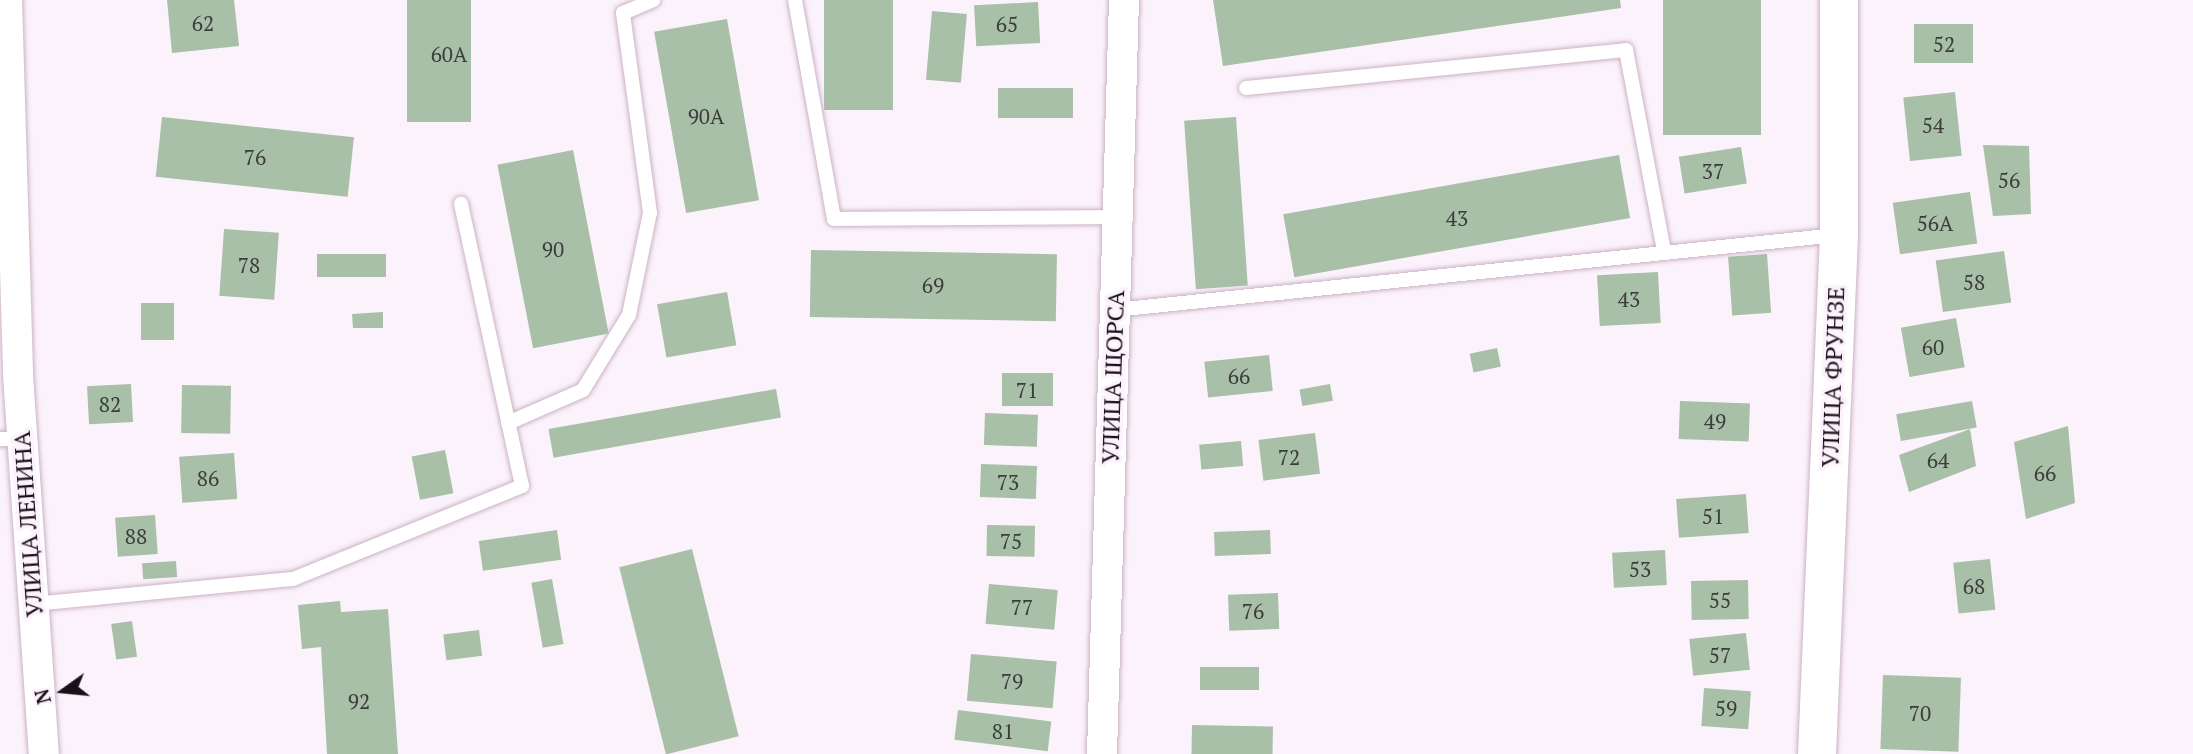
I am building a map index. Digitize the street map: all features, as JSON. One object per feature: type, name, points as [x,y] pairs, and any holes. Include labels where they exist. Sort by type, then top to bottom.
[{"type":"main road","name":"УЛИЦА ФРУНЗЕ","points":[[1817,754],[1839,235],[1839,0]]},
{"type":"street","name":"УЛИЦА ЛЕНИНА","points":[[7,0],[11,439],[33,604],[44,754]]},
{"type":"street","name":"УЛИЦА ЩОРСА","points":[[1102,754],[1124,0]]},
{"type":"lane","points":[[508,423],[583,390],[629,315],[650,213],[623,13],[653,0]]},
{"type":"lane","points":[[795,0],[834,219],[1118,217]]},
{"type":"lane","points":[[1246,88],[1626,50],[1664,252]]},
{"type":"lane","points":[[33,604],[293,579],[522,486],[461,203]]},
{"type":"lane","points":[[1115,310],[1839,235]]},
{"type":"building","points":[[167,0],[234,0],[239,46],[172,53]]},
{"type":"building","points":[[407,0],[471,0],[471,122],[407,122]]},
{"type":"building","points":[[824,0],[893,0],[893,110],[824,110]]},
{"type":"building","points":[[1213,0],[1620,0],[1621,8],[1223,66]]},
{"type":"building","points":[[1663,0],[1761,0],[1761,135],[1663,135]]},
{"type":"building","points":[[1038,2],[1040,43],[976,46],[974,5]]},
{"type":"building","points":[[932,11],[967,14],[961,83],[926,80]]},
{"type":"building","points":[[727,19],[759,200],[686,213],[654,32]]},
{"type":"building","points":[[1914,24],[1973,24],[1973,63],[1914,63]]},
{"type":"building","points":[[998,88],[1073,88],[1073,118],[998,118]]},
{"type":"building","points":[[1955,92],[1962,156],[1910,161],[1903,97]]},
{"type":"building","points":[[162,117],[354,137],[348,197],[156,177]]},
{"type":"building","points":[[1236,117],[1248,286],[1196,289],[1184,121]]},
{"type":"building","points":[[1983,145],[2029,146],[2031,214],[1993,216]]},
{"type":"building","points":[[1741,147],[1747,184],[1685,193],[1679,157]]},
{"type":"building","points":[[573,150],[609,334],[533,348],[497,165]]},
{"type":"building","points":[[1619,155],[1630,218],[1294,277],[1283,214]]},
{"type":"building","points":[[1970,192],[1977,243],[1900,254],[1893,203]]},
{"type":"building","points":[[224,229],[279,233],[274,300],[219,296]]},
{"type":"building","points":[[811,250],[1057,254],[1056,321],[810,317]]},
{"type":"building","points":[[2004,251],[2011,302],[1943,312],[1936,261]]},
{"type":"building","points":[[317,254],[386,254],[386,277],[317,277]]},
{"type":"building","points":[[1767,254],[1771,313],[1732,316],[1728,257]]},
{"type":"building","points":[[1658,272],[1661,323],[1600,326],[1597,275]]},
{"type":"building","points":[[727,292],[736,345],[666,358],[657,304]]},
{"type":"building","points":[[141,303],[174,303],[174,340],[141,340]]},
{"type":"building","points":[[383,312],[383,328],[353,328],[352,314]]},
{"type":"building","points":[[1956,318],[1965,367],[1910,377],[1901,328]]},
{"type":"building","points":[[1497,348],[1501,367],[1474,372],[1470,354]]},
{"type":"building","points":[[1269,355],[1273,391],[1208,398],[1204,362]]},
{"type":"building","points":[[1002,373],[1053,373],[1053,406],[1002,406]]},
{"type":"building","points":[[131,384],[133,422],[89,424],[87,386]]},
{"type":"building","points":[[1330,384],[1333,401],[1302,406],[1299,389]]},
{"type":"building","points":[[182,385],[231,386],[230,434],[181,433]]},
{"type":"building","points":[[776,389],[781,418],[554,458],[549,429]]},
{"type":"building","points":[[1680,401],[1750,403],[1749,441],[1679,439]]},
{"type":"building","points":[[1972,401],[1977,428],[1901,441],[1896,414]]},
{"type":"building","points":[[985,413],[1038,415],[1037,447],[984,445]]},
{"type":"building","points":[[2068,426],[2075,503],[2026,519],[2014,442]]},
{"type":"building","points":[[1970,429],[1976,466],[1909,492],[1899,455]]},
{"type":"building","points":[[1315,433],[1320,474],[1263,481],[1258,440]]},
{"type":"building","points":[[1241,441],[1243,466],[1201,470],[1199,445]]},
{"type":"building","points":[[445,450],[453,493],[420,500],[412,456]]},
{"type":"building","points":[[234,453],[237,499],[182,503],[179,457]]},
{"type":"building","points":[[981,464],[1037,466],[1036,499],[980,497]]},
{"type":"building","points":[[1746,494],[1749,533],[1679,538],[1676,499]]},
{"type":"building","points":[[155,515],[158,554],[118,557],[115,518]]},
{"type":"building","points":[[987,525],[1035,526],[1034,557],[986,556]]},
{"type":"building","points":[[557,530],[561,560],[483,571],[479,541]]},
{"type":"building","points":[[1270,530],[1271,554],[1215,556],[1214,532]]},
{"type":"building","points":[[692,549],[739,736],[666,754],[619,567]]},
{"type":"building","points":[[1665,550],[1667,585],[1614,588],[1612,553]]},
{"type":"building","points":[[1990,559],[1995,610],[1959,614],[1953,563]]},
{"type":"building","points":[[176,561],[177,577],[143,579],[142,563]]},
{"type":"building","points":[[552,579],[563,644],[543,648],[531,583]]},
{"type":"building","points":[[1748,580],[1749,619],[1692,620],[1691,581]]},
{"type":"building","points":[[989,584],[1058,590],[1054,630],[986,624]]},
{"type":"building","points":[[1278,593],[1279,629],[1229,631],[1228,595]]},
{"type":"building","points":[[340,601],[341,612],[388,609],[398,754],[327,754],[321,647],[302,649],[298,605]]},
{"type":"building","points":[[132,621],[137,657],[116,660],[111,624]]},
{"type":"building","points":[[479,630],[482,656],[446,660],[443,634]]},
{"type":"building","points":[[1746,633],[1750,670],[1693,676],[1689,639]]},
{"type":"building","points":[[971,654],[1057,661],[1053,708],[967,701]]},
{"type":"building","points":[[1200,667],[1259,667],[1259,690],[1200,690]]},
{"type":"building","points":[[1883,675],[1961,678],[1958,752],[1880,749]]},
{"type":"building","points":[[1704,688],[1751,691],[1748,729],[1701,726]]},
{"type":"building","points":[[958,710],[1051,721],[1048,751],[954,740]]},
{"type":"building","points":[[1192,725],[1273,726],[1273,754],[1191,754]]}]
